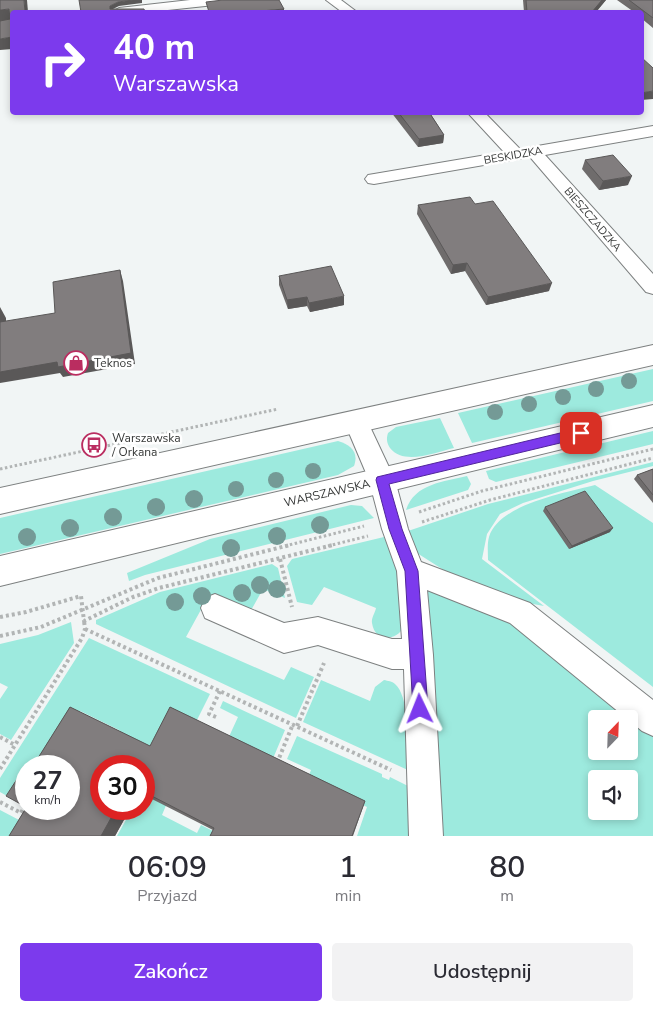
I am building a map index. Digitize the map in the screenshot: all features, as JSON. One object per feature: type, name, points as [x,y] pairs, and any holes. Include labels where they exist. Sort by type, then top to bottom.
[{"type":"main road","points":[[0,501],[653,355]]},
{"type":"main road","name":"WARSZAWSKA","points":[[0,571],[653,416]]},
{"type":"street","points":[[136,10],[224,0]]},
{"type":"street","points":[[332,0],[347,10]]},
{"type":"street","name":"BIESZCZADZKA","points":[[478,115],[525,153],[653,287]]},
{"type":"street","name":"BESKIDZKA","points":[[374,179],[653,131]]},
{"type":"street","points":[[356,422],[382,480],[396,529],[411,571],[418,655],[426,836]]},
{"type":"street","points":[[411,571],[520,613],[653,720]]},
{"type":"street","points":[[215,608],[284,638],[318,632],[392,654],[418,655]]},
{"type":"path","points":[[415,513],[482,491],[653,449]]},
{"type":"path","points":[[413,524],[489,498],[653,458]]},
{"type":"path","points":[[0,636],[33,630],[129,587],[158,578],[368,525]]},
{"type":"path","points":[[84,621],[133,597],[159,588],[374,534]]},
{"type":"path","points":[[280,558],[285,578]]},
{"type":"path","points":[[0,617],[26,612],[81,596],[85,629],[82,638],[0,769]]},
{"type":"path","points":[[85,629],[393,771]]},
{"type":"path","points":[[284,769],[276,765],[335,637]]},
{"type":"path","points":[[216,717],[209,714],[220,691]]},
{"type":"path","points":[[0,737],[15,745]]},
{"type":"path","points":[[0,802],[15,810]]},
{"type":"green space","points":[[653,369],[653,401],[472,443],[458,413]]},
{"type":"green space","points":[[440,418],[454,448],[430,455],[412,457],[403,456],[390,448],[387,441],[388,433],[396,427]]},
{"type":"green space","points":[[653,431],[653,444],[496,482],[489,479],[486,471]]},
{"type":"green space","points":[[338,441],[353,450],[355,461],[354,466],[338,475],[0,554],[0,518]]},
{"type":"green space","points":[[653,462],[653,466],[593,481],[523,503],[500,514],[487,534],[482,559],[544,606],[511,600],[453,576],[417,553],[408,531],[488,504]]},
{"type":"green space","points":[[467,476],[471,484],[468,490],[406,510],[410,501],[423,489],[440,482]]},
{"type":"green space","points":[[595,485],[653,523],[653,687],[488,560],[489,537],[495,526],[506,516],[519,508],[551,496]]},
{"type":"green space","points":[[351,505],[362,506],[374,518],[145,575],[129,581],[127,573],[210,539]]},
{"type":"green space","points":[[384,537],[398,572],[404,627],[396,635],[386,638],[377,634],[372,621],[376,608],[324,587],[312,605],[297,602],[287,566],[292,559]]},
{"type":"green space","points":[[272,564],[278,568],[285,598],[263,589],[250,612],[209,595],[186,637],[284,680],[291,667],[314,677],[296,718],[96,624],[96,620],[160,592]]},
{"type":"green space","points":[[425,587],[506,619],[621,710],[588,710],[588,760],[638,760],[638,723],[653,735],[653,836],[436,836]]},
{"type":"green space","points":[[71,622],[74,643],[11,740],[0,734],[0,699],[8,687],[0,683],[0,644],[38,635]]},
{"type":"green space","points":[[89,638],[210,694],[195,724],[155,759],[155,755],[141,755],[119,730],[80,711],[54,755],[15,755],[15,800],[0,792],[0,778]]},
{"type":"green space","points":[[321,680],[370,701],[375,687],[384,680],[395,684],[404,700],[409,738],[410,771],[303,722]]},
{"type":"green space","points":[[223,701],[285,730],[269,768],[227,741],[238,717],[220,708]]},
{"type":"green space","points":[[297,736],[382,774],[382,777],[389,780],[390,777],[410,787],[413,836],[357,836],[367,807],[308,778],[311,770],[287,759]]},
{"type":"green space","points":[[155,797],[167,803],[162,815],[197,833],[201,825],[213,831],[211,836],[117,836],[126,820],[155,820]]},
{"type":"green space","points":[[0,810],[15,818],[15,820],[21,821],[20,836],[0,836]]},
{"type":"building","points":[[0,0],[24,0],[25,10],[10,10],[10,19],[9,9],[0,10]]},
{"type":"building","points":[[79,0],[133,0],[118,2],[110,6],[110,9],[144,10],[81,10]]},
{"type":"building","points":[[223,0],[279,0],[284,9],[208,10],[206,2]]},
{"type":"building","points":[[526,0],[602,0],[594,10],[527,10]]},
{"type":"building","points":[[629,0],[653,0],[653,18]]},
{"type":"building","points":[[10,19],[10,37],[0,39],[0,21]]},
{"type":"building","points":[[644,60],[653,68],[653,91],[644,92]]},
{"type":"building","points":[[400,115],[431,115],[444,135],[419,139]]},
{"type":"building","points":[[613,155],[632,176],[603,181],[585,160]]},
{"type":"building","points":[[470,197],[475,204],[493,201],[552,283],[488,297],[467,263],[453,265],[418,205]]},
{"type":"building","points":[[331,266],[344,296],[309,303],[307,297],[287,300],[279,276]]},
{"type":"building","points":[[120,270],[131,353],[58,367],[57,362],[0,372],[0,322],[55,313],[53,282]]},
{"type":"building","points":[[653,469],[653,495],[637,475]]},
{"type":"building","points":[[585,491],[613,528],[572,546],[545,507]]},
{"type":"building","points":[[70,707],[150,746],[170,707],[365,801],[352,836],[210,836],[214,828],[155,798],[155,755],[90,755],[90,820],[110,820],[101,836],[9,836],[19,820],[80,820],[80,755],[40,755]]},
{"type":"building","points":[[15,782],[15,801],[6,796]]},
{"type":"place","name":"Teknos","points":[[76,363]]},
{"type":"place","name":"Warszawska / Orkana","points":[[94,445]]},
{"type":"route","points":[[420,709],[418,655],[411,571],[396,529],[382,480],[581,433]]}]
